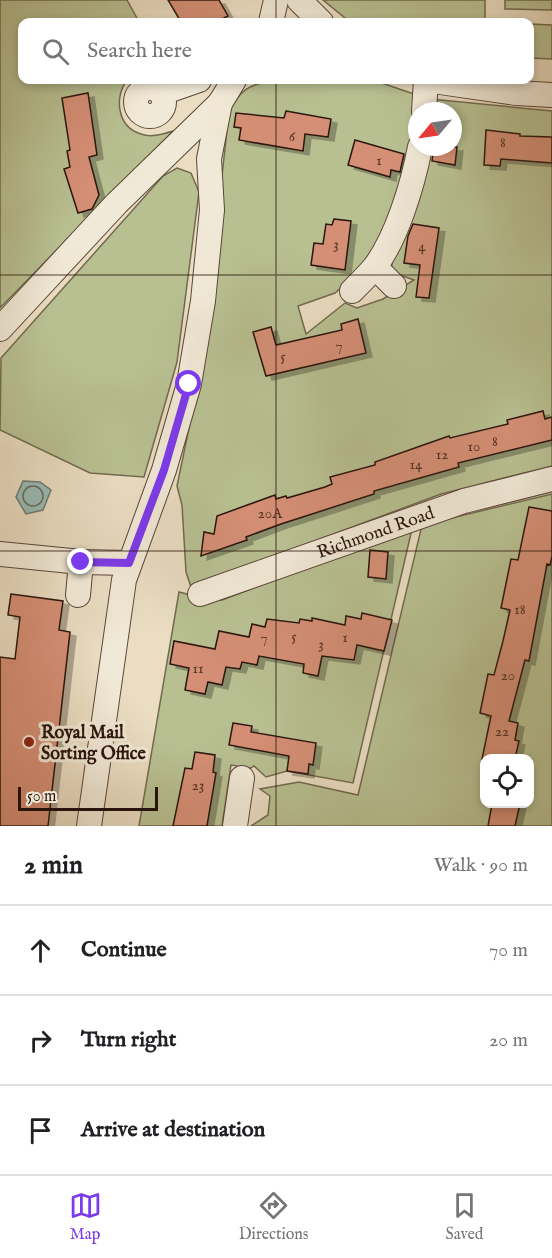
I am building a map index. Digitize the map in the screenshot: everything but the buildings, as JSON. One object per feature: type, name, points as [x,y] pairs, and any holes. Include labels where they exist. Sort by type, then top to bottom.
[{"type":"street","points":[[272,18],[276,0]]},
{"type":"street","points":[[299,0],[317,18]]},
{"type":"street","points":[[162,93],[188,84]]},
{"type":"street","points":[[0,328],[117,203],[220,103],[232,84]]},
{"type":"street","points":[[425,102],[426,84]]},
{"type":"street","points":[[454,84],[516,93],[552,95]]},
{"type":"street","points":[[89,826],[122,591],[133,553],[164,470],[189,384],[203,301],[212,210],[209,159],[220,103]]},
{"type":"street","points":[[352,291],[375,267],[391,237],[415,176],[418,156]]},
{"type":"street","points":[[375,267],[394,286]]},
{"type":"street","name":"Richmond Road","points":[[200,594],[464,501],[552,479]]},
{"type":"street","points":[[0,554],[81,562],[133,553]]},
{"type":"street","points":[[78,595],[81,562]]},
{"type":"street","points":[[234,826],[246,794]]},
{"type":"green space","points":[[0,0],[127,0],[137,18],[18,18],[18,84],[125,84],[119,103],[127,125],[149,136],[173,131],[0,308]]},
{"type":"green space","points":[[323,0],[485,0],[485,18],[345,18]]},
{"type":"green space","points":[[505,0],[552,0],[552,10],[505,9]]},
{"type":"green space","points":[[534,24],[552,25],[552,59],[534,58]]},
{"type":"green space","points":[[256,84],[385,84],[417,95],[417,102],[408,102],[408,156],[413,156],[382,238],[365,266],[335,293],[298,306],[306,334],[345,303],[357,308],[383,299],[414,280],[391,272],[393,256],[425,156],[462,156],[462,102],[552,111],[552,466],[441,494],[191,587],[186,572],[182,505],[177,486],[200,375],[229,112],[241,93]]},
{"type":"green space","points":[[431,99],[461,102],[431,102]]},
{"type":"green space","points":[[177,168],[191,173],[199,192],[177,362],[144,477],[90,473],[0,430],[1,358],[163,176]]},
{"type":"green space","points":[[552,494],[552,826],[251,826],[268,815],[270,796],[260,789],[299,782],[358,795],[422,525]]},
{"type":"green space","points":[[412,529],[353,783],[287,771],[266,777],[254,766],[251,768],[231,765],[222,826],[139,826],[179,592],[213,601],[222,600]]},
{"type":"water","points":[[23,481],[40,482],[51,490],[43,510],[26,514],[16,497]]},
{"type":"place","name":"Royal Mail Sorting Office","points":[[29,742]]},
{"type":"route","points":[[81,562],[129,563],[164,470],[189,384]]}]
